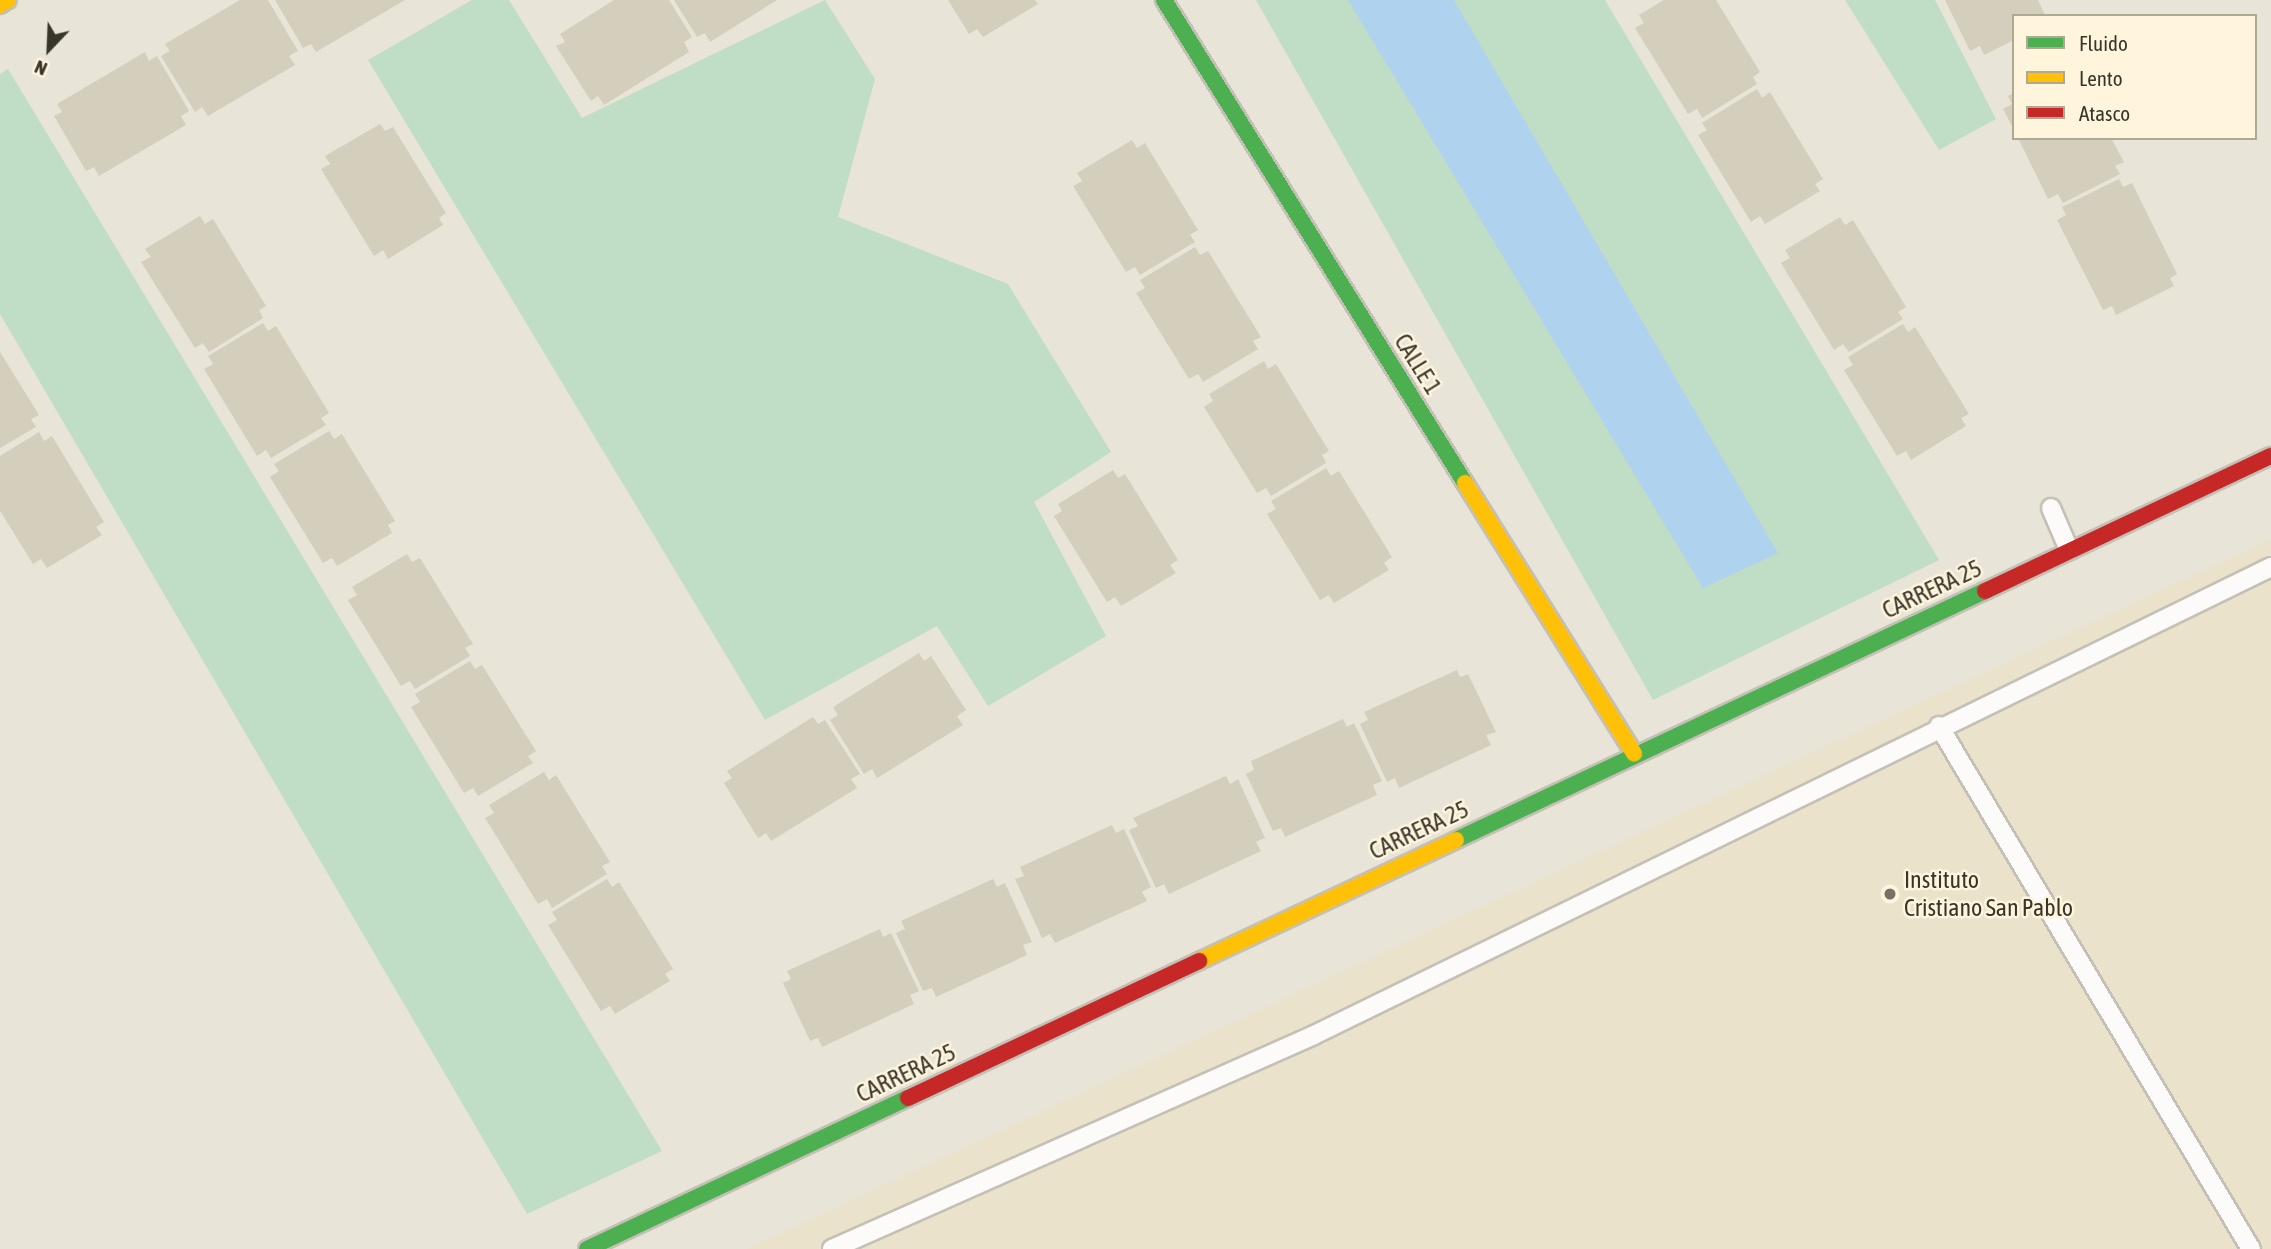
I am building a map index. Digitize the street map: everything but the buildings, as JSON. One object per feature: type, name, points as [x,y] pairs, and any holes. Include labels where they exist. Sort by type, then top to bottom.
[{"type":"street","points":[[0,5],[8,0]]},
{"type":"street","name":"CALLE 1","points":[[1164,0],[1634,753]]},
{"type":"street","name":"CARRERA 25","points":[[587,1249],[1634,753],[2271,456]]},
{"type":"lane","points":[[2051,508],[2069,550]]},
{"type":"lane","points":[[832,1249],[1314,1035],[1939,726],[2271,567]]},
{"type":"lane","points":[[1939,726],[2250,1249]]},
{"type":"shaded area","name":"Instituto Cristiano San Pablo","points":[[2271,539],[2271,1249],[747,1249]]},
{"type":"green space","points":[[472,0],[509,0],[582,118],[825,0],[875,79],[838,217],[1008,284],[1111,452],[1034,502],[1106,636],[988,706],[937,626],[765,720],[368,60]]},
{"type":"green space","points":[[1256,0],[1605,0],[1939,560],[1653,700]]},
{"type":"green space","points":[[1845,0],[1935,0],[1996,119],[1939,150]]},
{"type":"green space","points":[[8,69],[662,1151],[527,1214],[0,314],[0,74]]},
{"type":"water","points":[[1348,0],[1454,0],[1778,553],[1703,588]]},
{"type":"traffic: fast","points":[[1164,0],[1465,483]]},
{"type":"traffic: fast","points":[[1456,840],[1985,591]]},
{"type":"traffic: fast","points":[[587,1249],[908,1098]]},
{"type":"traffic: slow","points":[[0,5],[8,0]]},
{"type":"traffic: slow","points":[[1465,483],[1634,753]]},
{"type":"traffic: slow","points":[[1199,961],[1456,840]]},
{"type":"traffic: jam","points":[[1985,591],[2271,456]]},
{"type":"traffic: jam","points":[[908,1098],[1199,961]]},
{"type":"place","name":"Instituto Cristiano San Pablo","points":[[1890,894]]}]
